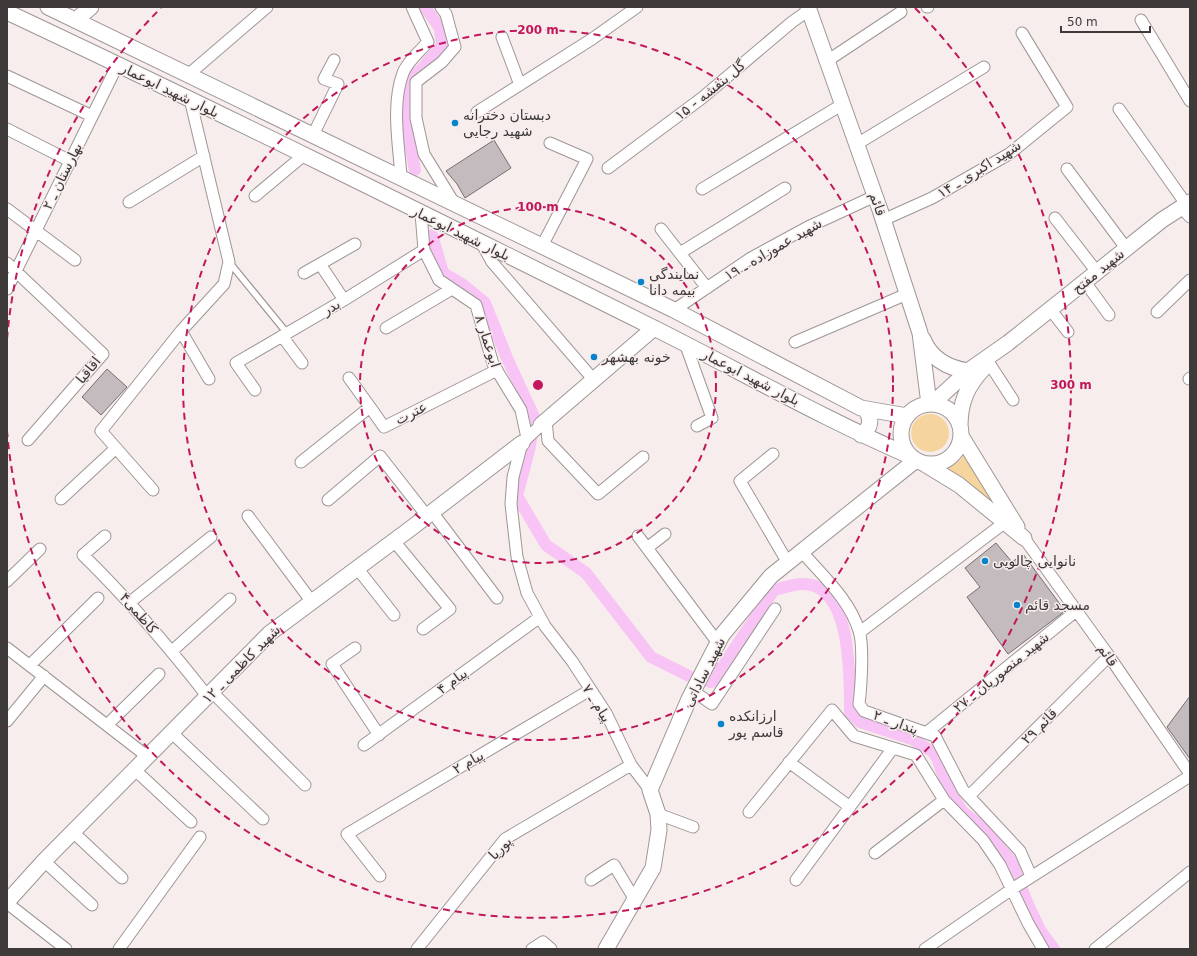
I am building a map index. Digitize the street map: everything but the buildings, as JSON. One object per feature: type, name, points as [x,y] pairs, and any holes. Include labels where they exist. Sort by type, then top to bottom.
[{"type":"street","name":"بلوار شهید ابوعمار","points":[[48,7],[674,310],[866,410],[907,416]]},
{"type":"street","points":[[76,20],[91,7]]},
{"type":"street","points":[[401,177],[397,116],[398,90],[403,72],[428,42],[412,7]]},
{"type":"street","points":[[441,7],[446,14],[455,47],[442,62],[416,82],[416,118],[424,154],[454,203]]},
{"type":"street","points":[[477,112],[592,39],[637,7]]},
{"type":"street","points":[[188,75],[264,8]]},
{"type":"street","name":"قائم","points":[[809,9],[875,196],[920,333],[931,404]]},
{"type":"street","name":"گل بنفشه - ۱۵","points":[[608,168],[702,98],[809,9]]},
{"type":"street","name":"بلوار شهید ابوعمار","points":[[7,12],[118,64],[481,242],[685,343],[861,435],[916,460],[959,485],[987,506],[1004,523],[1024,538]]},
{"type":"street","points":[[827,61],[901,12]]},
{"type":"street","points":[[1141,20],[1190,101]]},
{"type":"street","name":"شهید اکبری ـ ۱۴","points":[[883,220],[932,198],[1009,154],[1067,107],[1022,33]]},
{"type":"street","points":[[502,37],[520,85]]},
{"type":"street","points":[[313,135],[338,84],[324,79],[334,60]]},
{"type":"street","name":"بهارستان ـ ۲","points":[[7,289],[118,64]]},
{"type":"street","points":[[857,144],[984,67]]},
{"type":"street","points":[[7,76],[92,116]]},
{"type":"street","points":[[153,490],[100,432],[181,331],[224,284],[229,262],[190,99]]},
{"type":"street","points":[[702,190],[843,104]]},
{"type":"street","points":[[1119,109],[1187,207]]},
{"type":"street","points":[[7,130],[70,161]]},
{"type":"street","points":[[542,246],[587,159],[550,143]]},
{"type":"street","points":[[254,196],[304,155]]},
{"type":"street","points":[[129,202],[204,156]]},
{"type":"street","points":[[1067,169],[1126,248]]},
{"type":"street","points":[[680,253],[784,188]]},
{"type":"street","name":"شهید عموزاده ـ ۱۹","points":[[674,310],[751,258],[796,234],[875,196]]},
{"type":"street","name":"شهید مفتح","points":[[1008,343],[1162,220],[1187,207]]},
{"type":"street","points":[[7,209],[75,260]]},
{"type":"street","name":"ابوعمار ۸","points":[[421,213],[424,250],[439,280],[476,305],[493,364],[521,410],[524,440]]},
{"type":"street","points":[[1056,218],[1097,272]]},
{"type":"street","points":[[661,229],[706,288]]},
{"type":"street","points":[[481,242],[492,262],[593,379]]},
{"type":"street","points":[[304,273],[355,244]]},
{"type":"street","name":"بدر","points":[[255,390],[236,363],[344,300],[424,250]]},
{"type":"street","points":[[7,263],[16,271]]},
{"type":"street","points":[[320,264],[344,300]]},
{"type":"street","name":"اقاقیا","points":[[16,271],[103,354],[28,440]]},
{"type":"street","points":[[1157,312],[1190,280]]},
{"type":"street","points":[[1085,282],[1109,315]]},
{"type":"street","points":[[386,328],[452,289]]},
{"type":"street","points":[[795,342],[906,294]]},
{"type":"street","points":[[1050,309],[1068,332]]},
{"type":"street","points":[[524,440],[654,328]]},
{"type":"street","points":[[181,331],[209,379]]},
{"type":"street","points":[[920,333],[930,352],[938,360],[958,370],[968,371]]},
{"type":"street","points":[[285,335],[302,363]]},
{"type":"street","points":[[685,343],[712,418],[697,426]]},
{"type":"street","points":[[1008,343],[967,388],[962,402],[959,445],[954,453],[947,459],[934,463],[916,460],[906,451],[901,433],[907,416],[914,410],[931,404],[968,371],[1008,343]]},
{"type":"street","points":[[989,363],[1013,400]]},
{"type":"street","name":"عترت","points":[[370,407],[384,427],[497,370]]},
{"type":"street","points":[[301,462],[370,407],[349,378]]},
{"type":"street","points":[[931,404],[942,406],[950,410],[956,418],[961,431],[1024,538]]},
{"type":"street","points":[[861,435],[867,430],[870,424],[869,416],[866,410]]},
{"type":"street","points":[[544,423],[548,441],[598,494],[643,457]]},
{"type":"street","name":"شهید کاظمی ـ ۱۲","points":[[7,903],[44,861],[270,633],[394,541],[524,440]]},
{"type":"street","name":"پیام ـ ۷","points":[[524,440],[513,477],[511,504],[519,564],[527,593],[545,626],[572,661],[606,713],[631,765],[650,790]]},
{"type":"street","points":[[61,499],[116,448]]},
{"type":"street","points":[[773,454],[740,481],[788,563]]},
{"type":"street","points":[[328,500],[380,456],[429,514],[496,598]]},
{"type":"street","name":"شهید ساداتی","points":[[650,790],[693,691],[722,635],[771,576],[916,460]]},
{"type":"street","points":[[248,516],[312,602]]},
{"type":"street","points":[[860,632],[1004,523]]},
{"type":"street","points":[[647,548],[665,534]]},
{"type":"street","name":"کاظمی۴","points":[[104,536],[83,555],[114,585],[210,695],[304,785]]},
{"type":"street","points":[[638,536],[718,644]]},
{"type":"street","points":[[129,603],[211,537]]},
{"type":"street","name":"قائم","points":[[1024,538],[1109,656],[1190,775]]},
{"type":"street","points":[[394,541],[450,609],[423,630]]},
{"type":"street","points":[[7,580],[40,549]]},
{"type":"street","name":"پندار ـ ۲","points":[[802,552],[843,600],[860,632],[862,688],[859,704],[864,711],[935,736],[963,790],[1020,852],[1031,876]]},
{"type":"street","points":[[357,568],[394,615]]},
{"type":"street","points":[[30,665],[98,598]]},
{"type":"street","points":[[172,651],[230,600]]},
{"type":"street","points":[[693,691],[712,704],[775,609]]},
{"type":"street","name":"شهید منصوریان ـ ۲۷","points":[[926,733],[1076,611]]},
{"type":"street","name":"پیام ۴","points":[[364,745],[540,617]]},
{"type":"street","points":[[7,648],[148,757]]},
{"type":"street","points":[[355,648],[332,664],[379,735]]},
{"type":"street","name":"قائم ۲۹","points":[[969,796],[1109,656]]},
{"type":"street","points":[[107,725],[160,674]]},
{"type":"street","points":[[7,721],[44,676]]},
{"type":"street","name":"پیام ۲","points":[[380,876],[347,834],[590,690]]},
{"type":"street","points":[[749,812],[832,710],[854,736],[916,755],[944,800],[983,840],[1000,865],[1043,949]]},
{"type":"street","points":[[172,733],[263,819]]},
{"type":"street","points":[[796,880],[893,748]]},
{"type":"street","points":[[789,762],[850,807]]},
{"type":"street","name":"پوریا","points":[[417,949],[505,839],[631,765]]},
{"type":"street","points":[[135,770],[191,822]]},
{"type":"street","points":[[925,949],[1031,876],[1190,775]]},
{"type":"street","points":[[606,949],[653,868],[659,830],[658,814],[650,790]]},
{"type":"street","points":[[875,853],[944,800]]},
{"type":"street","points":[[658,814],[693,827]]},
{"type":"street","points":[[73,832],[122,878]]},
{"type":"street","points":[[119,949],[200,838]]},
{"type":"street","points":[[44,861],[92,905]]},
{"type":"street","points":[[591,880],[614,865],[635,900]]},
{"type":"street","points":[[1095,949],[1190,872]]},
{"type":"street","points":[[7,903],[66,949]]},
{"type":"street","points":[[532,949],[543,942],[551,949]]},
{"type":"lane","points":[[229,262],[285,335]]},
{"type":"shaded area","points":[[926,414],[934,414],[944,419],[948,426],[948,440],[944,447],[934,452],[926,452],[916,447],[914,444],[911,437],[911,429],[916,419],[919,417]]},
{"type":"shaded area","points":[[963,455],[1004,515],[948,469],[959,461]]},
{"type":"waterway","points":[[415,170],[404,90],[409,78],[421,70],[442,45],[440,28],[425,7]]},
{"type":"waterway","points":[[432,235],[443,273],[462,284],[485,303],[507,358],[534,417],[530,446],[517,496],[546,545],[586,573],[651,657],[689,676]]},
{"type":"waterway","points":[[710,682],[712,682],[774,590],[800,584],[820,588],[831,600],[840,616],[845,636],[850,678],[850,712],[860,722],[912,739],[933,752],[937,758],[950,793],[963,812],[980,825],[1012,862],[1027,902],[1040,930],[1054,949]]},
{"type":"place","name":"دبستان دخترانه شهید رجایی","points":[[455,123]]},
{"type":"place","name":"نمایندگی بیمه دانا","points":[[641,282]]},
{"type":"place","name":"خونه بهشهر","points":[[594,357]]},
{"type":"place","name":"نانوایی چالویی","points":[[985,561]]},
{"type":"place","name":"مسجد قائم","points":[[1017,605]]},
{"type":"place","name":"ارزانکده قاسم پور","points":[[721,724]]}]
